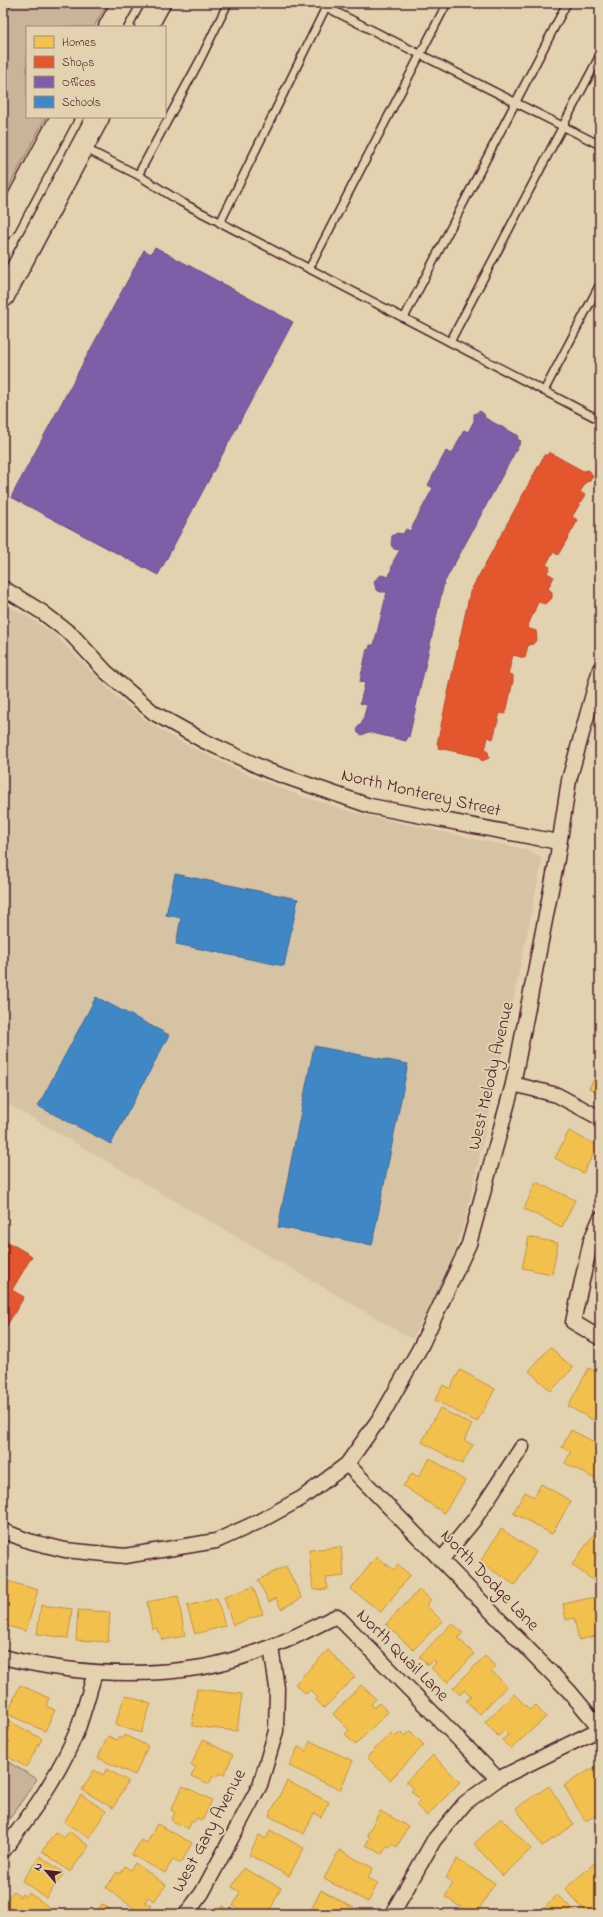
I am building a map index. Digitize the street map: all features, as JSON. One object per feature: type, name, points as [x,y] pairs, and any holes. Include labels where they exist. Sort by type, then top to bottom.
[{"type":"main road","points":[[111,26],[123,3]]},
{"type":"main road","points":[[147,26],[159,3]]},
{"type":"main road","points":[[3,228],[61,118]]},
{"type":"main road","points":[[3,296],[97,118]]},
{"type":"street","name":"North Monterey Street","points":[[3,588],[42,612],[72,635],[106,672],[154,713],[204,741],[269,771],[370,806],[558,842]]},
{"type":"street","name":"West Melody Avenue","points":[[3,1531],[29,1541],[66,1550],[125,1556],[216,1541],[258,1522],[302,1498],[347,1464],[382,1415],[420,1348],[469,1244],[513,1084],[557,859],[558,842],[569,780],[600,669]]},
{"type":"street","points":[[513,1084],[558,1095],[600,1118]]},
{"type":"street","points":[[600,1219],[591,1240],[572,1322],[600,1338]]},
{"type":"street","points":[[442,1560],[474,1520],[522,1447]]},
{"type":"street","name":"North Dodge Lane","points":[[347,1464],[569,1691],[600,1729]]},
{"type":"street","name":"North Quail Lane","points":[[3,1657],[38,1665],[96,1672],[153,1672],[203,1667],[271,1647],[336,1616],[498,1780]]},
{"type":"street","name":"West Gary Avenue","points":[[186,1914],[202,1892],[260,1785],[276,1731],[277,1688],[271,1647]]},
{"type":"street","points":[[3,1851],[46,1792],[62,1762],[77,1730],[96,1672]]},
{"type":"street","points":[[392,1914],[434,1840],[465,1803],[498,1780],[600,1729]]},
{"type":"lane","points":[[138,175],[199,62],[228,3]]},
{"type":"lane","points":[[308,269],[447,3]]},
{"type":"lane","points":[[404,318],[514,102],[567,3]]},
{"type":"lane","points":[[220,223],[327,5],[420,55],[600,145]]},
{"type":"lane","points":[[450,342],[600,55]]},
{"type":"lane","points":[[82,147],[138,175],[180,202],[600,420]]},
{"type":"lane","points":[[544,391],[600,284]]},
{"type":"shaded area","points":[[3,3],[107,3],[95,26],[26,26],[26,118],[45,118],[3,198]]},
{"type":"shaded area","points":[[3,604],[24,614],[54,634],[118,698],[151,724],[181,742],[242,772],[298,795],[359,814],[523,849],[540,856],[542,862],[488,1120],[466,1216],[448,1272],[412,1339],[3,1101]]},
{"type":"shaded area","points":[[3,1759],[37,1779],[3,1828]]},
{"type":"building: Homes","points":[[600,1070],[600,1094],[589,1088]]},
{"type":"building: Homes","points":[[569,1131],[598,1146],[583,1173],[555,1158]]},
{"type":"building: Homes","points":[[536,1182],[575,1200],[562,1227],[524,1209]]},
{"type":"building: Homes","points":[[529,1237],[558,1243],[552,1274],[522,1268]]},
{"type":"building: Homes","points":[[550,1347],[573,1368],[551,1391],[529,1371]]},
{"type":"building: Homes","points":[[589,1368],[600,1374],[600,1413],[595,1421],[568,1406]]},
{"type":"building: Homes","points":[[460,1370],[495,1389],[477,1422],[435,1400],[443,1385],[450,1389]]},
{"type":"building: Homes","points":[[440,1408],[472,1425],[464,1440],[473,1445],[462,1464],[422,1442]]},
{"type":"building: Homes","points":[[571,1430],[600,1445],[599,1481],[565,1463],[571,1452],[562,1447]]},
{"type":"building: Homes","points":[[430,1458],[465,1481],[444,1513],[403,1486],[412,1473],[418,1477]]},
{"type":"building: Homes","points":[[541,1484],[571,1501],[552,1534],[513,1513],[525,1492],[534,1497]]},
{"type":"building: Homes","points":[[501,1529],[536,1552],[515,1585],[480,1562]]},
{"type":"building: Homes","points":[[594,1534],[600,1539],[600,1585],[572,1565]]},
{"type":"building: Homes","points":[[341,1547],[344,1576],[326,1578],[328,1589],[313,1590],[309,1550]]},
{"type":"building: Homes","points":[[376,1557],[394,1570],[398,1565],[410,1575],[381,1612],[351,1589]]},
{"type":"building: Homes","points":[[286,1566],[302,1598],[281,1609],[276,1598],[269,1602],[258,1580]]},
{"type":"building: Homes","points":[[7,1581],[38,1590],[26,1631],[3,1625],[3,1594]]},
{"type":"building: Homes","points":[[253,1587],[263,1614],[233,1625],[224,1597]]},
{"type":"building: Homes","points":[[420,1589],[431,1600],[426,1605],[442,1621],[413,1650],[386,1624]]},
{"type":"building: Homes","points":[[178,1596],[185,1636],[162,1640],[160,1632],[158,1632],[157,1628],[152,1629],[147,1602]]},
{"type":"building: Homes","points":[[600,1596],[600,1635],[579,1640],[574,1618],[566,1620],[563,1604]]},
{"type":"building: Homes","points":[[217,1598],[225,1626],[195,1634],[187,1606]]},
{"type":"building: Homes","points":[[41,1605],[72,1609],[68,1638],[37,1634]]},
{"type":"building: Homes","points":[[78,1610],[110,1612],[108,1642],[76,1640]]},
{"type":"building: Homes","points":[[452,1623],[463,1633],[458,1638],[474,1654],[447,1683],[431,1668],[436,1663],[433,1660],[428,1665],[419,1657]]},
{"type":"building: Homes","points":[[328,1650],[355,1677],[324,1708],[316,1700],[318,1698],[310,1690],[306,1694],[295,1684]]},
{"type":"building: Homes","points":[[485,1656],[496,1667],[491,1671],[507,1686],[480,1714],[466,1701],[471,1697],[464,1690],[460,1695],[453,1688]]},
{"type":"building: Homes","points":[[20,1685],[49,1698],[46,1706],[55,1710],[45,1731],[7,1714]]},
{"type":"building: Homes","points":[[361,1685],[376,1699],[371,1704],[374,1708],[379,1703],[388,1712],[355,1745],[345,1734],[349,1730],[333,1714]]},
{"type":"building: Homes","points":[[197,1689],[242,1694],[237,1731],[192,1726]]},
{"type":"building: Homes","points":[[514,1694],[530,1710],[535,1705],[546,1717],[511,1749],[502,1740],[508,1735],[504,1731],[498,1736],[485,1722]]},
{"type":"building: Homes","points":[[125,1695],[151,1704],[141,1733],[115,1725]]},
{"type":"building: Homes","points":[[4,1718],[42,1739],[26,1767],[3,1754]]},
{"type":"building: Homes","points":[[410,1731],[424,1745],[390,1780],[367,1757],[391,1733],[395,1737],[401,1732],[405,1736]]},
{"type":"building: Homes","points":[[124,1735],[148,1746],[135,1775],[98,1758],[108,1736],[117,1740],[118,1737],[122,1739]]},
{"type":"building: Homes","points":[[203,1740],[233,1755],[224,1775],[219,1773],[217,1777],[213,1776],[209,1784],[191,1776],[196,1767],[191,1765]]},
{"type":"building: Homes","points":[[310,1741],[353,1761],[340,1790],[289,1766],[298,1747],[306,1751]]},
{"type":"building: Homes","points":[[433,1755],[460,1782],[427,1816],[416,1805],[420,1800],[411,1791],[414,1789],[406,1782]]},
{"type":"building: Homes","points":[[597,1766],[600,1770],[600,1813],[585,1821],[564,1785]]},
{"type":"building: Homes","points":[[107,1769],[128,1781],[113,1808],[82,1790],[94,1770],[103,1775]]},
{"type":"building: Homes","points":[[287,1781],[329,1802],[321,1817],[314,1813],[304,1834],[269,1816]]},
{"type":"building: Homes","points":[[183,1786],[212,1800],[202,1821],[197,1818],[194,1822],[192,1821],[188,1829],[171,1820],[175,1813],[171,1810]]},
{"type":"building: Homes","points":[[549,1786],[574,1825],[542,1846],[516,1808]]},
{"type":"building: Homes","points":[[81,1795],[106,1811],[89,1838],[64,1822]]},
{"type":"building: Homes","points":[[380,1811],[408,1826],[397,1847],[392,1844],[390,1848],[387,1846],[382,1854],[366,1845],[370,1837],[367,1835]]},
{"type":"building: Homes","points":[[501,1818],[531,1849],[503,1876],[474,1844]]},
{"type":"building: Homes","points":[[157,1824],[192,1843],[181,1863],[173,1859],[165,1873],[132,1855],[141,1840],[147,1843]]},
{"type":"building: Homes","points":[[270,1830],[304,1848],[289,1876],[249,1855],[259,1835],[266,1839]]},
{"type":"building: Homes","points":[[69,1831],[89,1846],[70,1872],[42,1851],[56,1832],[64,1838]]},
{"type":"building: Homes","points":[[339,1850],[373,1868],[368,1878],[378,1883],[368,1902],[324,1879]]},
{"type":"building: Homes","points":[[40,1856],[64,1873],[46,1898],[22,1881]]},
{"type":"building: Homes","points":[[457,1859],[495,1883],[476,1914],[472,1914],[445,1897],[453,1883],[446,1878]]},
{"type":"building: Homes","points":[[597,1861],[600,1864],[600,1914],[587,1914],[565,1889]]},
{"type":"building: Homes","points":[[135,1863],[166,1885],[154,1901],[148,1897],[145,1902],[151,1906],[145,1914],[142,1914],[106,1888],[117,1872],[120,1874],[125,1866],[130,1870]]},
{"type":"building: Homes","points":[[243,1868],[281,1888],[268,1914],[248,1914],[233,1906],[240,1892],[232,1887]]},
{"type":"building: Homes","points":[[321,1890],[361,1912],[360,1914],[309,1914]]},
{"type":"building: Homes","points":[[13,1891],[20,1897],[22,1894],[26,1897],[29,1893],[50,1908],[46,1914],[5,1914],[3,1912],[3,1905]]},
{"type":"building: Homes","points":[[557,1895],[578,1914],[539,1914]]},
{"type":"building: Homes","points":[[102,1904],[117,1914],[95,1914]]},
{"type":"building: Homes","points":[[222,1906],[235,1914],[217,1914]]},
{"type":"building: Shops","points":[[3,3],[12,3],[3,19]]},
{"type":"building: Shops","points":[[549,452],[583,471],[589,470],[593,476],[590,481],[586,482],[580,492],[585,495],[572,517],[578,520],[558,555],[553,552],[546,565],[550,567],[547,573],[554,577],[548,588],[552,592],[552,598],[546,604],[538,602],[527,628],[536,631],[537,639],[533,644],[528,645],[525,658],[513,655],[508,674],[513,675],[513,681],[507,709],[505,714],[500,713],[493,739],[488,737],[485,750],[488,752],[489,758],[482,761],[477,756],[438,748],[439,745],[437,744],[470,592],[545,454],[547,456]]},
{"type":"building: Shops","points":[[3,1239],[32,1256],[12,1290],[24,1297],[3,1332]]},
{"type":"building: Offices","points":[[155,247],[293,322],[158,575],[11,497],[144,250],[151,254]]},
{"type":"building: Offices","points":[[480,411],[484,414],[485,418],[519,436],[517,439],[521,441],[444,583],[409,737],[407,736],[406,741],[368,732],[362,735],[358,733],[357,728],[362,723],[367,705],[360,703],[365,683],[360,682],[361,676],[367,649],[369,650],[370,645],[374,645],[387,592],[376,590],[374,581],[381,575],[389,577],[394,560],[400,550],[394,549],[391,545],[392,536],[397,533],[403,534],[406,529],[410,531],[433,488],[428,485],[446,451],[452,454],[464,430],[468,432],[474,421],[474,414]]},
{"type":"building: Schools","points":[[175,874],[298,899],[284,966],[176,944],[181,918],[166,915]]},
{"type":"building: Schools","points":[[96,997],[169,1035],[111,1144],[38,1106]]},
{"type":"building: Schools","points":[[314,1046],[408,1064],[372,1245],[278,1227]]}]
